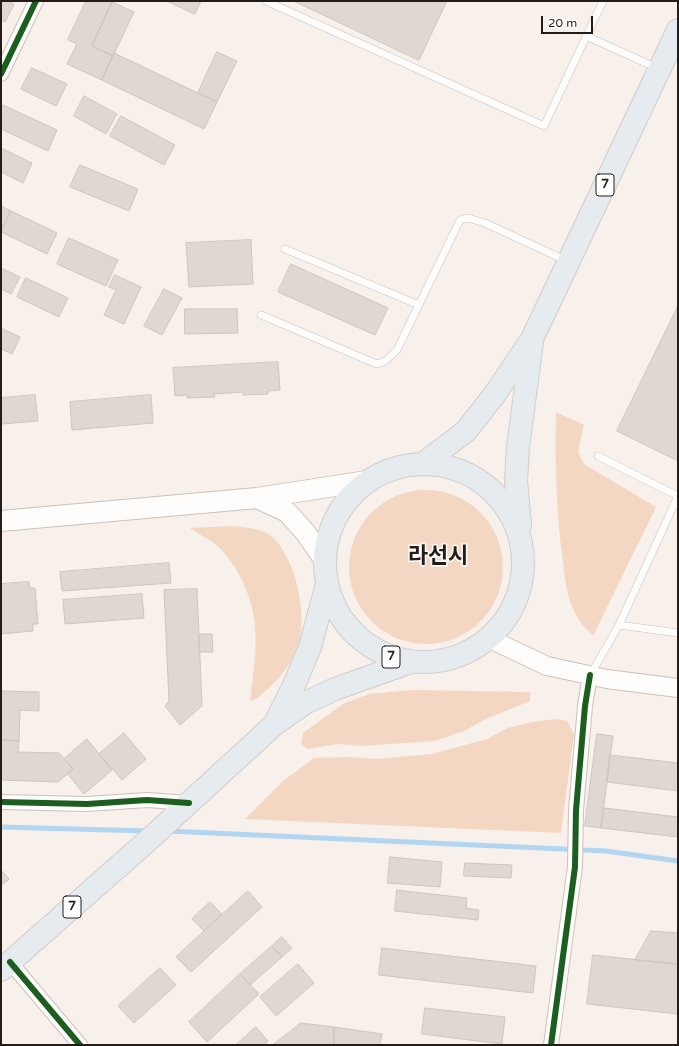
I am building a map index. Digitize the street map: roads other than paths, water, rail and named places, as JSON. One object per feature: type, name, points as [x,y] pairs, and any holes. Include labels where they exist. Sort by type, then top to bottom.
[{"type":"highway","name":"7","points":[[424,464],[466,430],[495,394],[532,339],[678,30]]},
{"type":"highway","name":"7","points":[[520,537],[507,508],[485,484],[456,469],[424,464],[394,468],[367,481],[345,501],[330,528],[323,558],[326,588],[338,615],[357,638],[382,654],[411,662],[439,662],[466,654],[490,639],[508,618],[520,592],[524,565],[520,537],[516,481],[518,447],[532,339]]},
{"type":"highway","name":"7","points":[[275,724],[295,683],[310,647],[326,588]]},
{"type":"highway","name":"7","points":[[5,966],[144,844],[275,724],[305,703],[335,689],[411,662]]},
{"type":"main road","points":[[1,521],[257,498],[367,481]]},
{"type":"main road","points":[[257,498],[286,512],[305,532],[323,558]]},
{"type":"street","points":[[1,74],[36,1]]},
{"type":"street","points":[[490,639],[546,666],[590,675],[678,688]]},
{"type":"street","points":[[551,1045],[575,867],[577,836],[576,810],[585,706],[590,675]]},
{"type":"street","points":[[1,802],[87,804],[147,800],[181,810]]},
{"type":"street","points":[[5,966],[80,1045]]},
{"type":"lane","points":[[266,1],[544,126],[603,1]]},
{"type":"lane","points":[[586,36],[660,69]]},
{"type":"lane","points":[[261,315],[377,364],[385,361],[397,350],[460,220],[468,218],[485,222],[569,262]]},
{"type":"lane","points":[[285,249],[419,305]]},
{"type":"lane","points":[[590,675],[619,626],[678,496],[598,456]]},
{"type":"lane","points":[[619,626],[678,633]]},
{"type":"waterway","points":[[1,827],[148,831]]},
{"type":"waterway","points":[[168,831],[606,851],[678,861]]},
{"type":"district","name":"라선시","points":[[438,557]]}]
